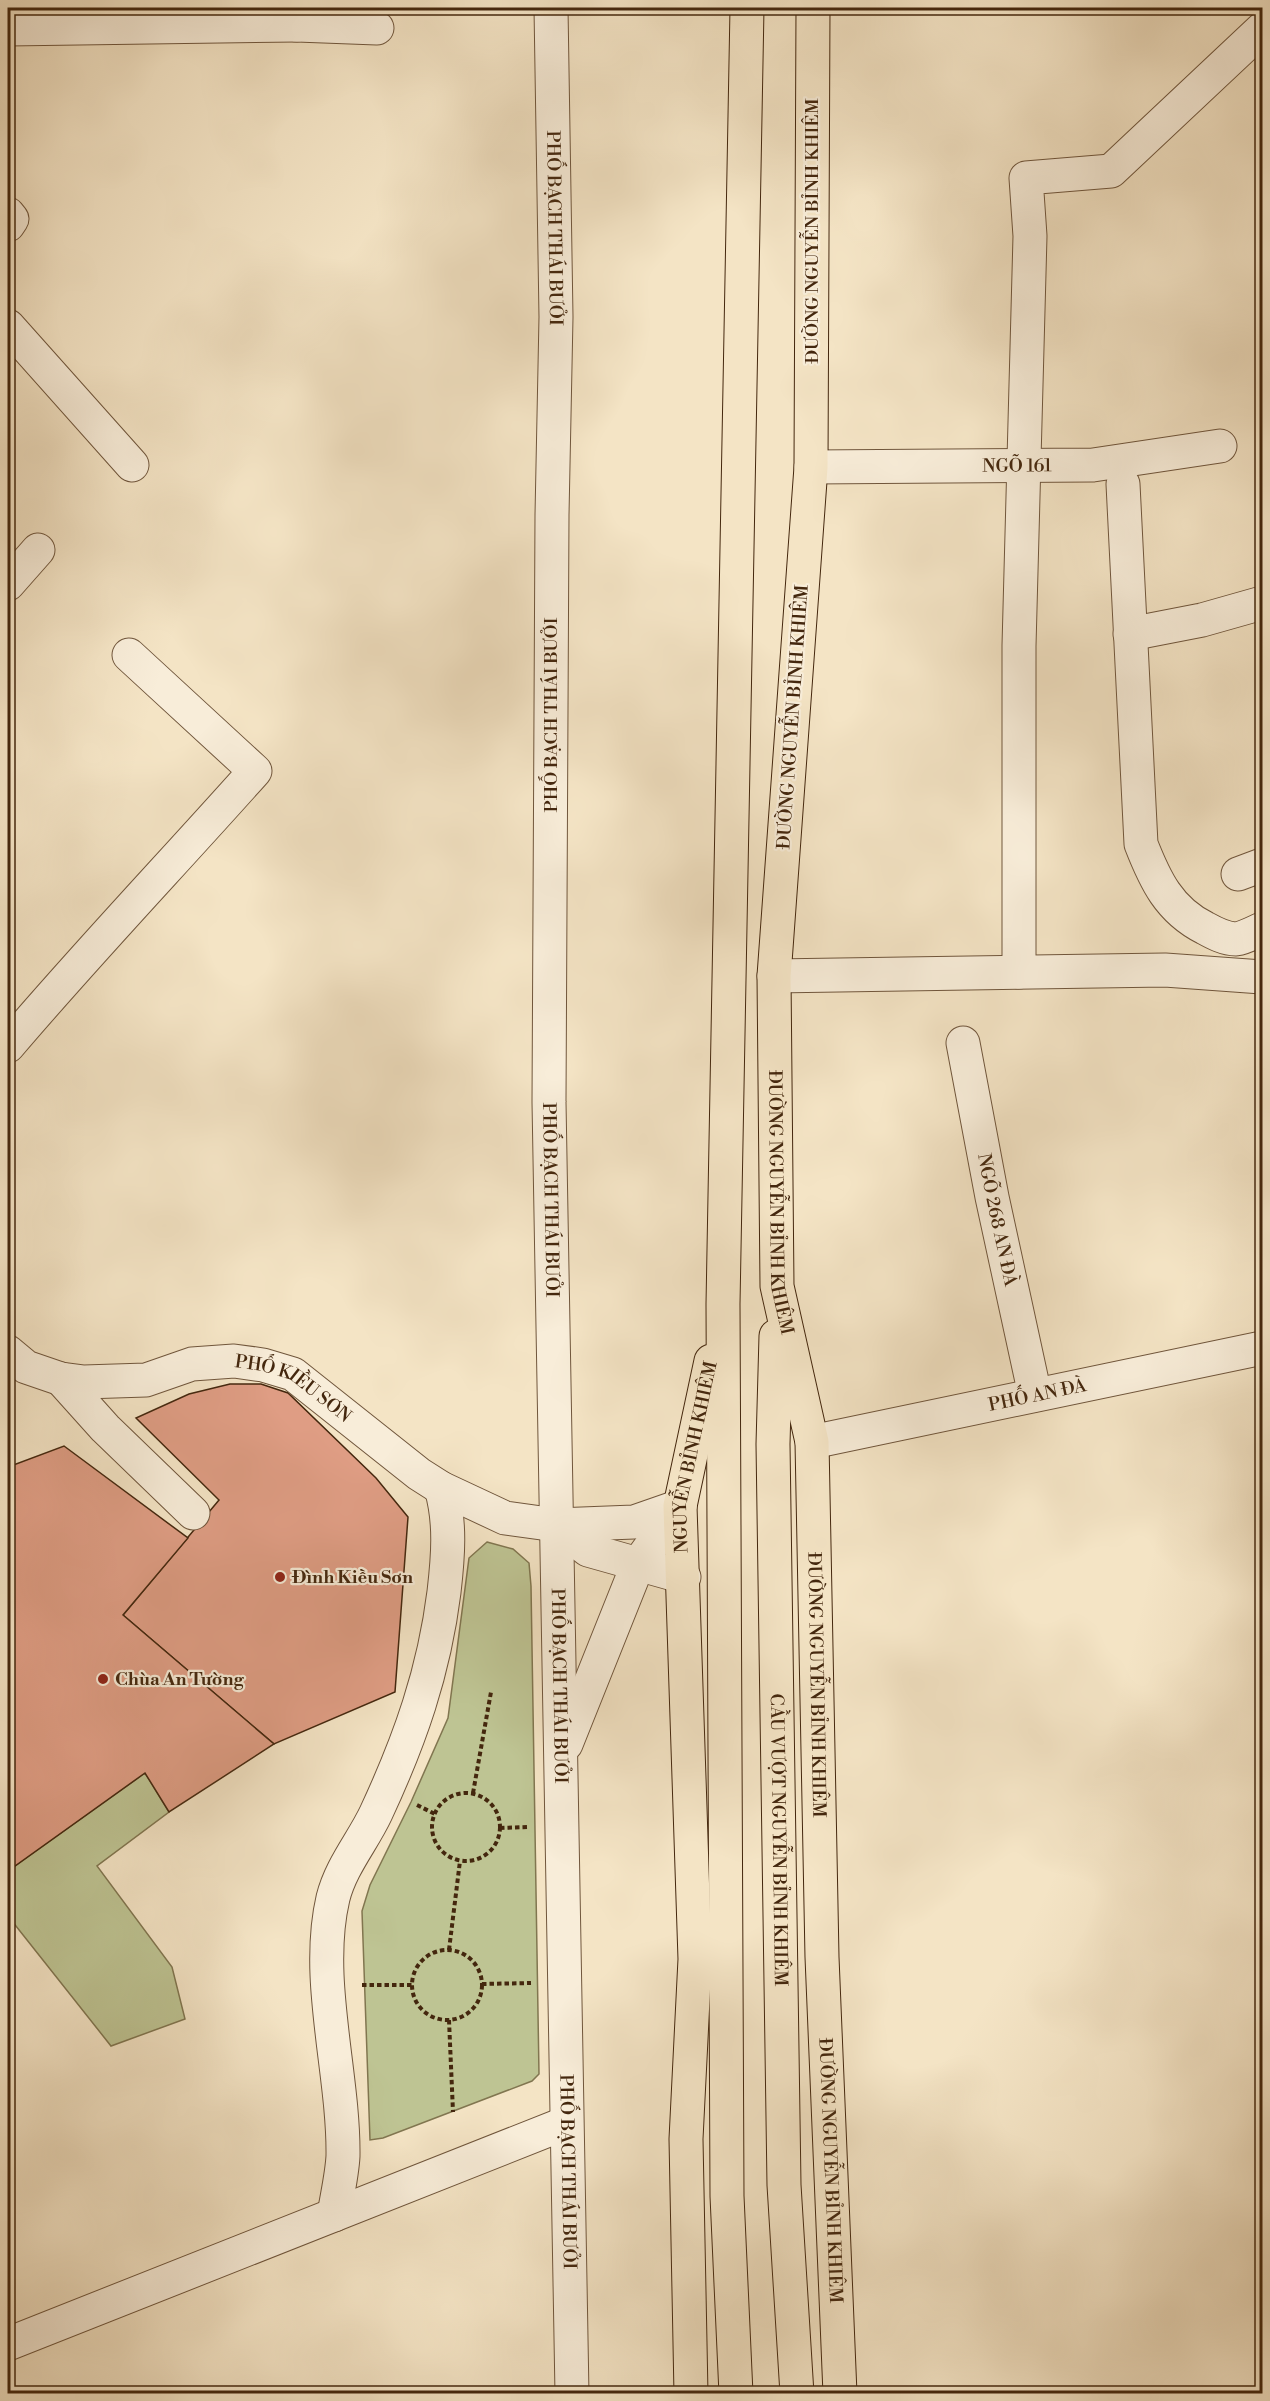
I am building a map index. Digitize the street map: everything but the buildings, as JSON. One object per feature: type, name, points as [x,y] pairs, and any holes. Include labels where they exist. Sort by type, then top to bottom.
[{"type":"highway","points":[[736,2394],[727,2196],[723,1304],[747,8]]},
{"type":"highway","name":"ĐƯỜNG NGUYỄN BỈNH KHIÊM","points":[[813,8],[811,467],[774,976],[777,1286],[812,1442],[822,1957],[837,2389]]},
{"type":"highway","name":"CẦU VƯỢT NGUYỄN BỈNH KHIÊM","points":[[777,1286],[773,1444],[784,2185],[797,2394]]},
{"type":"highway","name":"NGUYỄN BỈNH KHIÊM","points":[[684,1577],[680,1506],[723,1304]]},
{"type":"highway","points":[[684,1577],[695,1959],[686,2139],[692,2389]]},
{"type":"street","name":"PHỐ BẠCH THÁI BƯỞI","points":[[551,8],[556,317],[552,527],[549,1102],[572,2394]]},
{"type":"street","points":[[8,29],[297,16],[377,27]]},
{"type":"street","points":[[1019,972],[1019,646],[1030,236],[1026,178],[1112,171],[1263,29]]},
{"type":"street","points":[[8,214],[12,219],[8,225]]},
{"type":"street","points":[[8,326],[132,465]]},
{"type":"street","name":"NGÕ 161","points":[[811,467],[1093,465],[1220,446]]},
{"type":"street","points":[[1123,484],[1141,844],[1163,893],[1180,912],[1212,932],[1225,937],[1238,939],[1263,929]]},
{"type":"street","points":[[8,584],[38,550]]},
{"type":"street","points":[[1130,634],[1202,620],[1263,603]]},
{"type":"street","points":[[8,1046],[62,982],[255,771],[129,655]]},
{"type":"street","points":[[774,976],[1165,970],[1263,977]]},
{"type":"street","name":"NGÕ 268 AN ĐÀ","points":[[963,1043],[992,1197],[1035,1395]]},
{"type":"street","name":"PHỐ AN ĐÀ","points":[[812,1442],[1263,1347]]},
{"type":"street","name":"PHỐ KIỀU SƠN","points":[[14,1365],[61,1379],[84,1382],[146,1380],[192,1364],[234,1361],[263,1365],[293,1374],[391,1454],[441,1488],[505,1518],[556,1525],[634,1522],[680,1506]]},
{"type":"street","points":[[61,1379],[105,1428],[193,1513]]},
{"type":"street","points":[[334,2215],[343,2157],[328,1981],[329,1927],[333,1896],[346,1863],[368,1831],[422,1701],[439,1632],[448,1559],[447,1508],[441,1488]]},
{"type":"street","points":[[561,1756],[638,1564],[680,1506]]},
{"type":"street","points":[[556,1525],[588,1550],[684,1577]]},
{"type":"street","points":[[8,2344],[566,2123]]},
{"type":"path","points":[[473,1793],[491,1692]]},
{"type":"path","points":[[473,1793],[484,1797],[493,1805],[499,1816],[500,1828],[498,1839],[483,1857],[460,1861],[442,1850],[433,1831],[433,1820],[437,1810],[453,1796],[473,1793]]},
{"type":"path","points":[[500,1828],[529,1827]]},
{"type":"path","points":[[449,1950],[460,1861]]},
{"type":"path","points":[[449,1950],[461,1952],[471,1959],[478,1968],[482,1983],[478,2002],[470,2011],[460,2018],[449,2020],[438,2019],[427,2014],[419,2006],[412,1985],[419,1964],[428,1956],[449,1950]]},
{"type":"path","points":[[482,1983],[541,1983]]},
{"type":"path","points":[[362,1985],[412,1985]]},
{"type":"path","points":[[449,2020],[453,2112]]},
{"type":"green space","points":[[487,1542],[513,1549],[529,1563],[539,2074],[532,2081],[383,2138],[370,2140],[362,1911],[370,1885],[411,1802],[448,1718],[469,1558]]},
{"type":"green space","points":[[145,1773],[169,1812],[97,1866],[172,1967],[185,2019],[111,2046],[8,1916],[8,1871]]},
{"type":"place","name":"Đình Kiều Sơn","points":[[280,1577]]},
{"type":"place","name":"Chùa An Tường","points":[[103,1679]]}]
